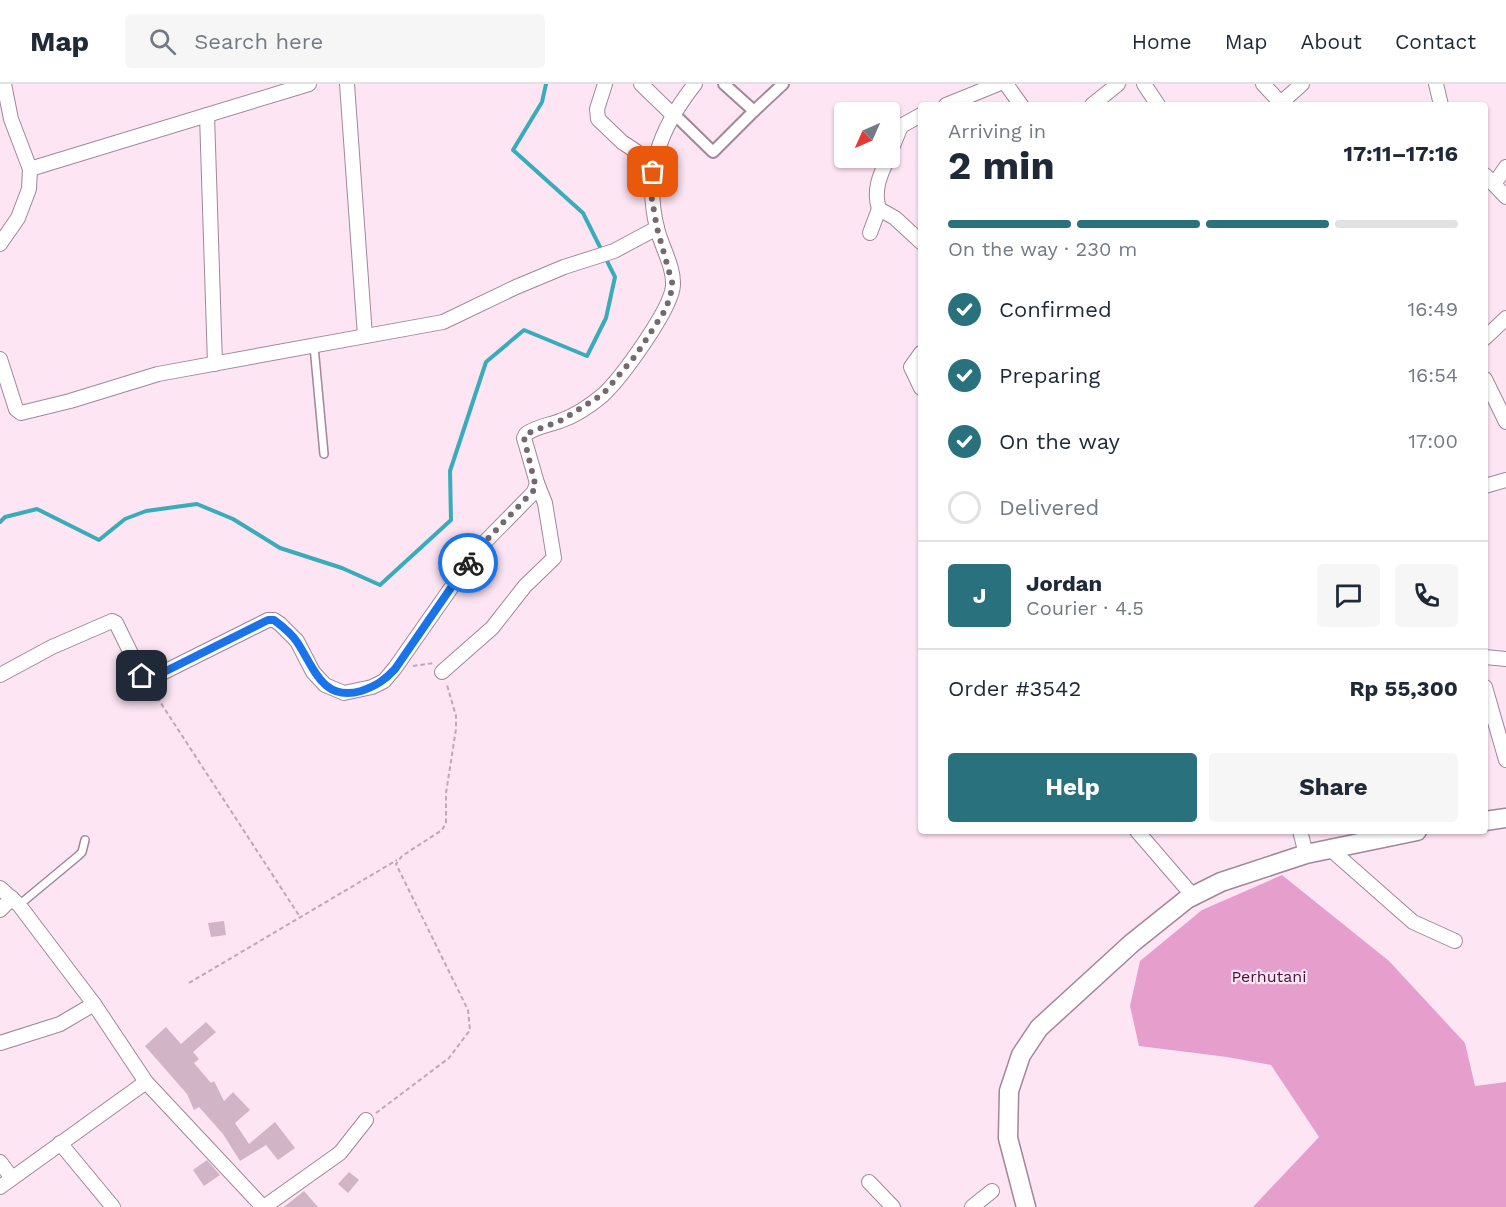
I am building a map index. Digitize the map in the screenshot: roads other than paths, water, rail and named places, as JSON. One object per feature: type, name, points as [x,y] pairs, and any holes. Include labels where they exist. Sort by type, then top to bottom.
[{"type":"street","points":[[0,244],[18,218],[29,189],[30,169],[11,118],[4,84]]},
{"type":"street","points":[[30,169],[309,84]]},
{"type":"street","points":[[346,84],[353,143],[365,336]]},
{"type":"street","points":[[605,84],[597,109],[598,119],[622,141],[655,164]]},
{"type":"street","points":[[641,84],[712,152],[783,84]]},
{"type":"street","points":[[442,672],[492,628],[525,586],[554,558],[545,503],[524,438],[526,434],[562,420],[603,394],[636,355],[666,309],[673,279],[657,228],[651,194],[660,141],[673,113],[695,84]]},
{"type":"street","points":[[724,84],[754,111]]},
{"type":"street","points":[[954,102],[999,84]]},
{"type":"street","points":[[1006,84],[1020,102]]},
{"type":"street","points":[[1096,102],[1118,84]]},
{"type":"street","points":[[1144,84],[1156,102]]},
{"type":"street","points":[[1263,84],[1280,102],[1302,84]]},
{"type":"street","points":[[1436,84],[1440,102]]},
{"type":"street","points":[[207,115],[215,364]]},
{"type":"street","points":[[900,128],[918,117]]},
{"type":"street","points":[[1506,167],[1490,179],[1506,197]]},
{"type":"street","points":[[870,233],[879,209],[875,198],[883,168]]},
{"type":"street","points":[[879,209],[895,218],[918,239]]},
{"type":"street","points":[[0,358],[19,412],[70,402],[158,374],[452,320],[516,287],[614,251],[657,228]]},
{"type":"street","points":[[1488,335],[1506,318]]},
{"type":"street","points":[[918,357],[911,367],[918,382]]},
{"type":"street","points":[[1488,386],[1506,422]]},
{"type":"street","points":[[1488,485],[1506,480]]},
{"type":"street","points":[[0,675],[52,647],[112,621],[116,623],[144,678],[150,679],[268,620],[274,620],[297,641],[313,672],[325,685],[344,693],[372,687],[384,681],[395,669],[479,548],[534,492],[537,483]]},
{"type":"street","points":[[1488,657],[1506,659]]},
{"type":"street","points":[[1488,697],[1506,760]]},
{"type":"street","points":[[1488,821],[1506,818]]},
{"type":"street","points":[[1140,834],[1192,896]]},
{"type":"street","points":[[1301,834],[1306,854]]},
{"type":"street","points":[[1026,1207],[1006,1129],[1009,1090],[1022,1055],[1039,1028],[1083,986],[1175,906],[1192,896],[1221,882],[1306,854],[1401,834]]},
{"type":"street","points":[[1329,848],[1413,922],[1455,941]]},
{"type":"street","points":[[0,888],[16,902],[94,1004],[147,1082],[263,1207],[340,1153],[366,1120]]},
{"type":"street","points":[[0,910],[16,902]]},
{"type":"street","points":[[0,1043],[53,1026],[94,1004]]},
{"type":"street","points":[[0,1187],[147,1082]]},
{"type":"street","points":[[60,1143],[113,1207]]},
{"type":"street","points":[[0,1162],[12,1178]]},
{"type":"street","points":[[869,1182],[893,1207]]},
{"type":"street","points":[[972,1207],[992,1191]]},
{"type":"lane","points":[[314,345],[324,454]]},
{"type":"lane","points":[[16,902],[78,856],[82,852],[85,840]]},
{"type":"waterway","points":[[0,522],[5,517],[37,509],[99,540],[125,519],[146,511],[197,504],[233,519],[280,548],[342,568],[380,585],[451,520],[450,471],[486,362],[524,330],[587,356],[606,318],[615,277],[583,213],[513,150],[542,102],[546,84]]},
{"type":"park label","name":"Perhutani","points":[[1269,976]]}]
